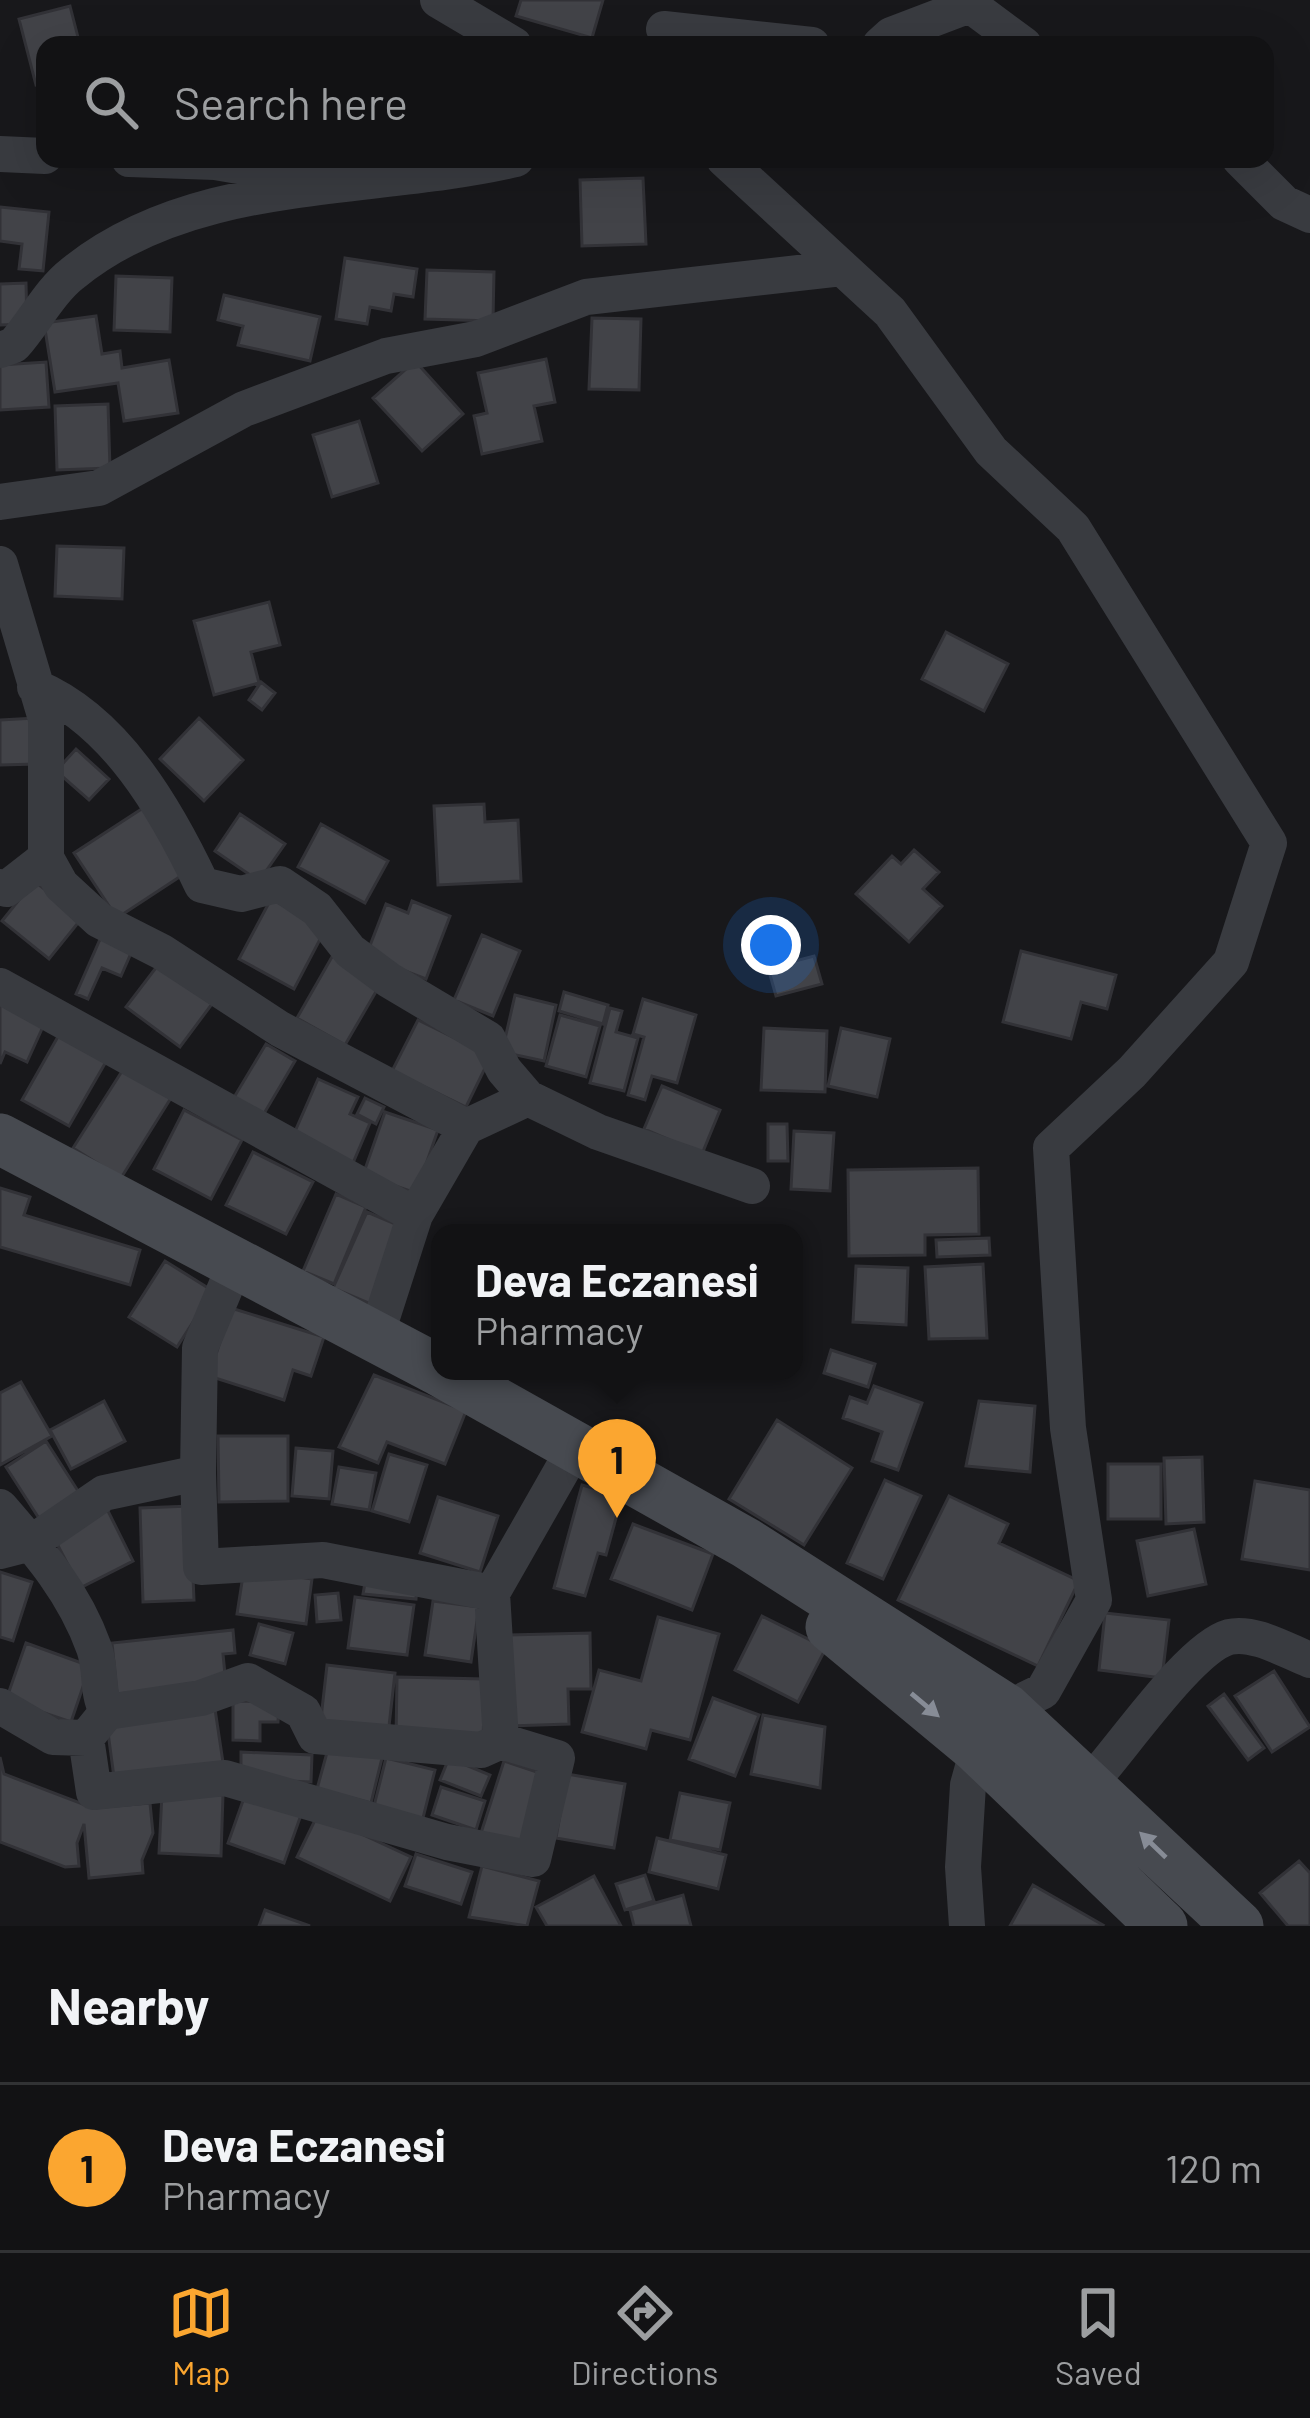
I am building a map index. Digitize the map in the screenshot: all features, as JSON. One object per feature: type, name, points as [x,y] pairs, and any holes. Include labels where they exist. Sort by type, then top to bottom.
[{"type":"main road","points":[[0,1139],[431,1366]]},
{"type":"main road","points":[[457,1380],[746,1543],[992,1729],[1090,1786],[1238,1926]]},
{"type":"main road","points":[[992,1729],[1053,1821],[1162,1926]]},
{"type":"street","points":[[438,0],[499,36]]},
{"type":"street","points":[[664,36],[694,0]]},
{"type":"street","points":[[890,36],[970,4],[1012,36]]},
{"type":"street","points":[[0,154],[36,156]]},
{"type":"street","points":[[251,168],[360,186]]},
{"type":"street","points":[[0,350],[14,345],[70,274],[159,222],[254,198],[464,168]]},
{"type":"street","points":[[734,168],[890,312],[991,452],[1073,528],[1269,843],[1231,962],[1132,1072],[1051,1148],[1068,1428],[1094,1600],[1043,1691],[992,1729],[968,1785],[964,1846],[968,1926]]},
{"type":"street","points":[[1249,168],[1284,203],[1310,215]]},
{"type":"street","points":[[0,502],[99,488],[244,409],[386,356],[476,339],[586,297],[842,268]]},
{"type":"street","points":[[0,564],[46,719],[46,858],[61,885],[99,920],[162,952],[280,1029],[466,1127]]},
{"type":"street","points":[[35,687],[68,701],[112,741],[175,833],[202,885],[241,894],[280,884],[317,909],[350,950],[389,980],[488,1039],[504,1070],[528,1098],[598,1132],[752,1186]]},
{"type":"street","points":[[0,887],[6,889],[46,858]]},
{"type":"street","points":[[0,986],[415,1215]]},
{"type":"street","points":[[376,1336],[415,1215],[466,1127],[528,1098]]},
{"type":"street","points":[[237,1260],[200,1348],[201,1567],[323,1560],[492,1593]]},
{"type":"street","points":[[501,1742],[492,1593],[577,1444]]},
{"type":"street","points":[[15,1547],[104,1493],[198,1473]]},
{"type":"street","points":[[0,1507],[15,1547],[76,1600],[97,1657],[97,1690],[96,1725],[94,1792],[225,1778],[447,1842],[532,1859],[557,1758],[501,1742],[481,1750],[315,1736],[304,1712],[248,1681],[201,1698],[96,1725],[53,1737],[0,1706]]},
{"type":"street","points":[[1053,1821],[1090,1786],[1175,1681],[1226,1637],[1249,1636],[1310,1660]]},
{"type":"building","points":[[521,0],[603,0],[593,36],[516,16]]},
{"type":"building","points":[[70,6],[78,36],[36,36],[36,85],[19,19]]},
{"type":"building","points":[[643,178],[646,244],[582,246],[580,180]]},
{"type":"building","points":[[0,207],[49,212],[43,271],[19,269],[22,244],[0,241]]},
{"type":"building","points":[[345,258],[417,269],[413,297],[394,294],[391,311],[370,307],[367,324],[336,319]]},
{"type":"building","points":[[427,270],[494,272],[493,321],[425,319]]},
{"type":"building","points":[[116,276],[172,278],[170,332],[114,330]]},
{"type":"building","points":[[26,283],[27,324],[0,325],[0,284]]},
{"type":"building","points":[[224,295],[320,317],[310,361],[238,345],[243,326],[218,320]]},
{"type":"building","points":[[96,316],[102,354],[120,351],[122,368],[169,360],[178,413],[124,421],[118,383],[55,392],[44,323]]},
{"type":"building","points":[[592,318],[641,319],[639,390],[589,389]]},
{"type":"building","points":[[546,359],[555,402],[534,406],[542,441],[482,454],[474,416],[487,413],[478,373]]},
{"type":"building","points":[[415,361],[463,414],[422,451],[373,398]]},
{"type":"building","points":[[46,362],[49,407],[0,410],[0,365]]},
{"type":"building","points":[[108,404],[110,468],[57,470],[55,406]]},
{"type":"building","points":[[359,421],[378,483],[332,497],[313,435]]},
{"type":"building","points":[[57,546],[124,548],[122,599],[55,596]]},
{"type":"building","points":[[269,602],[280,645],[251,652],[259,683],[214,695],[194,621]]},
{"type":"building","points":[[946,632],[1008,664],[984,711],[922,679]]},
{"type":"building","points":[[261,682],[275,693],[262,710],[249,700]]},
{"type":"building","points":[[35,718],[37,764],[0,765],[0,720]]},
{"type":"building","points":[[199,718],[243,760],[204,801],[160,759]]},
{"type":"building","points":[[76,749],[109,779],[89,800],[56,771]]},
{"type":"building","points":[[484,804],[485,822],[518,820],[521,881],[438,885],[434,806]]},
{"type":"building","points":[[143,808],[187,872],[117,918],[74,853]]},
{"type":"building","points":[[240,814],[285,844],[259,881],[215,851]]},
{"type":"building","points":[[321,824],[388,861],[365,903],[298,867]]},
{"type":"building","points":[[914,850],[939,872],[923,889],[942,906],[909,942],[856,894],[892,856],[901,864]]},
{"type":"building","points":[[34,881],[82,918],[49,959],[2,921]]},
{"type":"building","points":[[271,899],[326,928],[294,989],[239,959]]},
{"type":"building","points":[[412,901],[450,916],[426,979],[366,956],[386,904],[408,913]]},
{"type":"building","points":[[482,935],[520,951],[493,1016],[454,1000]]},
{"type":"building","points":[[101,937],[132,951],[121,976],[102,968],[88,999],[76,994]]},
{"type":"building","points":[[1021,951],[1116,975],[1107,1009],[1081,1002],[1071,1039],[1003,1022]]},
{"type":"building","points":[[333,955],[381,983],[345,1045],[297,1018]]},
{"type":"building","points":[[814,956],[822,984],[776,996],[768,968]]},
{"type":"building","points":[[158,965],[212,1004],[180,1047],[126,1007]]},
{"type":"building","points":[[564,992],[608,1005],[603,1024],[559,1011]]},
{"type":"building","points":[[515,995],[556,1005],[544,1061],[502,1052]]},
{"type":"building","points":[[0,998],[46,1020],[27,1062],[5,1052],[0,1064]]},
{"type":"building","points":[[643,999],[696,1015],[677,1083],[652,1076],[645,1100],[628,1095],[644,1037],[633,1034]]},
{"type":"building","points":[[610,1008],[622,1011],[616,1032],[638,1038],[624,1091],[590,1083]]},
{"type":"building","points":[[560,1015],[600,1026],[586,1077],[546,1066]]},
{"type":"building","points":[[418,1020],[491,1056],[466,1107],[392,1071]]},
{"type":"building","points":[[764,1028],[827,1031],[825,1092],[761,1090]]},
{"type":"building","points":[[841,1028],[890,1039],[877,1097],[828,1086]]},
{"type":"building","points":[[60,1033],[107,1060],[69,1126],[22,1100]]},
{"type":"building","points":[[266,1044],[295,1061],[262,1117],[233,1099]]},
{"type":"building","points":[[124,1068],[171,1098],[121,1178],[73,1148]]},
{"type":"building","points":[[318,1079],[358,1097],[350,1114],[370,1123],[353,1163],[293,1136]]},
{"type":"building","points":[[662,1086],[720,1110],[702,1154],[644,1129]]},
{"type":"building","points":[[365,1098],[384,1107],[376,1124],[357,1114]]},
{"type":"building","points":[[184,1110],[242,1140],[211,1199],[154,1169]]},
{"type":"building","points":[[385,1112],[438,1130],[416,1193],[363,1175]]},
{"type":"building","points":[[768,1124],[787,1124],[788,1161],[768,1161]]},
{"type":"building","points":[[794,1131],[834,1133],[830,1191],[791,1189]]},
{"type":"building","points":[[253,1152],[313,1182],[286,1234],[226,1205]]},
{"type":"building","points":[[978,1168],[979,1234],[925,1235],[925,1255],[849,1256],[848,1170]]},
{"type":"building","points":[[0,1188],[30,1197],[24,1215],[140,1250],[130,1285],[0,1247]]},
{"type":"building","points":[[336,1194],[366,1207],[334,1284],[303,1271]]},
{"type":"building","points":[[367,1212],[405,1228],[373,1305],[333,1288]]},
{"type":"building","points":[[989,1238],[990,1255],[937,1257],[936,1240]]},
{"type":"building","points":[[165,1261],[213,1291],[177,1347],[129,1317]]},
{"type":"building","points":[[983,1264],[987,1338],[929,1339],[925,1267]]},
{"type":"building","points":[[856,1266],[908,1268],[906,1325],[853,1322]]},
{"type":"building","points":[[231,1308],[324,1337],[311,1376],[293,1370],[284,1400],[209,1376]]},
{"type":"building","points":[[831,1350],[875,1364],[868,1387],[824,1373]]},
{"type":"building","points":[[374,1375],[466,1411],[445,1464],[387,1442],[378,1463],[339,1447]]},
{"type":"building","points":[[21,1382],[52,1436],[0,1465],[0,1393]]},
{"type":"building","points":[[874,1386],[922,1403],[898,1470],[872,1461],[882,1432],[843,1418],[850,1397],[867,1403]]},
{"type":"building","points":[[104,1401],[125,1441],[71,1469],[50,1430]]},
{"type":"building","points":[[979,1401],[1035,1406],[1030,1472],[966,1466]]},
{"type":"building","points":[[777,1420],[852,1468],[804,1545],[729,1499]]},
{"type":"building","points":[[218,1436],[288,1436],[288,1501],[219,1502]]},
{"type":"building","points":[[46,1441],[80,1494],[40,1520],[6,1467]]},
{"type":"building","points":[[296,1448],[333,1451],[329,1499],[292,1496]]},
{"type":"building","points":[[389,1454],[427,1465],[409,1522],[372,1511]]},
{"type":"building","points":[[1202,1457],[1204,1522],[1166,1524],[1164,1458]]},
{"type":"building","points":[[1108,1464],[1161,1464],[1161,1519],[1108,1519]]},
{"type":"building","points":[[339,1467],[376,1473],[369,1510],[332,1504]]},
{"type":"building","points":[[885,1480],[921,1496],[883,1579],[847,1563]]},
{"type":"building","points":[[1255,1481],[1310,1490],[1310,1570],[1242,1559]]},
{"type":"building","points":[[582,1485],[622,1496],[606,1555],[598,1553],[585,1596],[554,1588]]},
{"type":"building","points":[[949,1496],[1008,1524],[999,1543],[1079,1581],[1038,1666],[898,1600]]},
{"type":"building","points":[[438,1497],[498,1516],[480,1572],[420,1553]]},
{"type":"building","points":[[190,1506],[194,1600],[143,1602],[140,1508]]},
{"type":"building","points":[[107,1509],[133,1561],[80,1588],[53,1536]]},
{"type":"building","points":[[633,1524],[713,1554],[692,1610],[611,1579]]},
{"type":"building","points":[[1194,1529],[1206,1584],[1148,1596],[1137,1541]]},
{"type":"building","points":[[244,1569],[312,1579],[306,1624],[237,1614]]},
{"type":"building","points":[[0,1572],[32,1582],[13,1641],[0,1637]]},
{"type":"building","points":[[365,1583],[417,1588],[416,1599],[363,1594]]},
{"type":"building","points":[[338,1593],[341,1620],[317,1622],[315,1595]]},
{"type":"building","points":[[355,1597],[414,1605],[407,1655],[348,1648]]},
{"type":"building","points":[[433,1601],[479,1607],[471,1662],[425,1655]]},
{"type":"building","points":[[1105,1613],[1169,1620],[1162,1678],[1099,1670]]},
{"type":"building","points":[[762,1616],[826,1648],[798,1702],[735,1670]]},
{"type":"building","points":[[658,1617],[719,1634],[690,1740],[651,1730],[646,1749],[582,1732],[599,1670],[641,1681]]},
{"type":"building","points":[[259,1624],[293,1633],[285,1664],[250,1655]]},
{"type":"building","points":[[233,1630],[235,1653],[223,1654],[226,1684],[117,1694],[112,1643]]},
{"type":"building","points":[[590,1633],[591,1689],[568,1689],[569,1724],[510,1726],[507,1635]]},
{"type":"building","points":[[26,1643],[90,1666],[71,1722],[6,1700]]},
{"type":"building","points":[[327,1665],[395,1673],[388,1735],[320,1727]]},
{"type":"building","points":[[1274,1671],[1310,1727],[1272,1752],[1235,1696]]},
{"type":"building","points":[[397,1677],[485,1679],[483,1740],[396,1738]]},
{"type":"building","points":[[1224,1694],[1264,1748],[1248,1760],[1208,1706]]},
{"type":"building","points":[[713,1698],[759,1715],[735,1776],[689,1759]]},
{"type":"building","points":[[233,1701],[279,1702],[278,1722],[260,1722],[260,1741],[233,1740]]},
{"type":"building","points":[[215,1709],[224,1769],[115,1785],[107,1725]]},
{"type":"building","points":[[763,1715],[825,1727],[820,1788],[751,1774]]},
{"type":"building","points":[[329,1745],[382,1758],[371,1803],[317,1789]]},
{"type":"building","points":[[241,1752],[312,1755],[311,1782],[241,1779]]},
{"type":"building","points":[[0,1757],[4,1774],[93,1808],[150,1803],[153,1833],[142,1860],[143,1873],[89,1878],[84,1824],[77,1843],[79,1866],[65,1867],[0,1842]]},
{"type":"building","points":[[386,1758],[435,1770],[421,1826],[372,1814]]},
{"type":"building","points":[[449,1758],[490,1775],[481,1796],[440,1780]]},
{"type":"building","points":[[504,1761],[546,1775],[523,1846],[481,1833]]},
{"type":"building","points":[[567,1774],[625,1784],[614,1848],[556,1838]]},
{"type":"building","points":[[441,1787],[485,1801],[476,1830],[432,1815]]},
{"type":"building","points":[[162,1793],[223,1795],[221,1856],[159,1853]]},
{"type":"building","points":[[680,1793],[730,1803],[720,1850],[670,1840]]},
{"type":"building","points":[[245,1795],[301,1815],[284,1863],[228,1843]]},
{"type":"building","points":[[318,1814],[411,1857],[390,1901],[297,1857]]},
{"type":"building","points":[[657,1838],[726,1855],[718,1889],[649,1872]]},
{"type":"building","points":[[416,1854],[472,1872],[461,1904],[405,1886]]},
{"type":"building","points":[[1299,1861],[1310,1873],[1310,1926],[1288,1926],[1260,1893]]},
{"type":"building","points":[[482,1866],[539,1881],[527,1926],[469,1917]]},
{"type":"building","points":[[645,1875],[654,1901],[625,1910],[616,1884]]},
{"type":"building","points":[[594,1876],[621,1926],[547,1926],[536,1907]]},
{"type":"building","points":[[1033,1885],[1103,1925],[1010,1926]]},
{"type":"building","points":[[683,1895],[691,1926],[634,1926],[630,1910]]},
{"type":"building","points":[[265,1910],[310,1926],[259,1926]]},
{"type":"place","name":"Deva Eczanesi","points":[[617,1518]]}]
